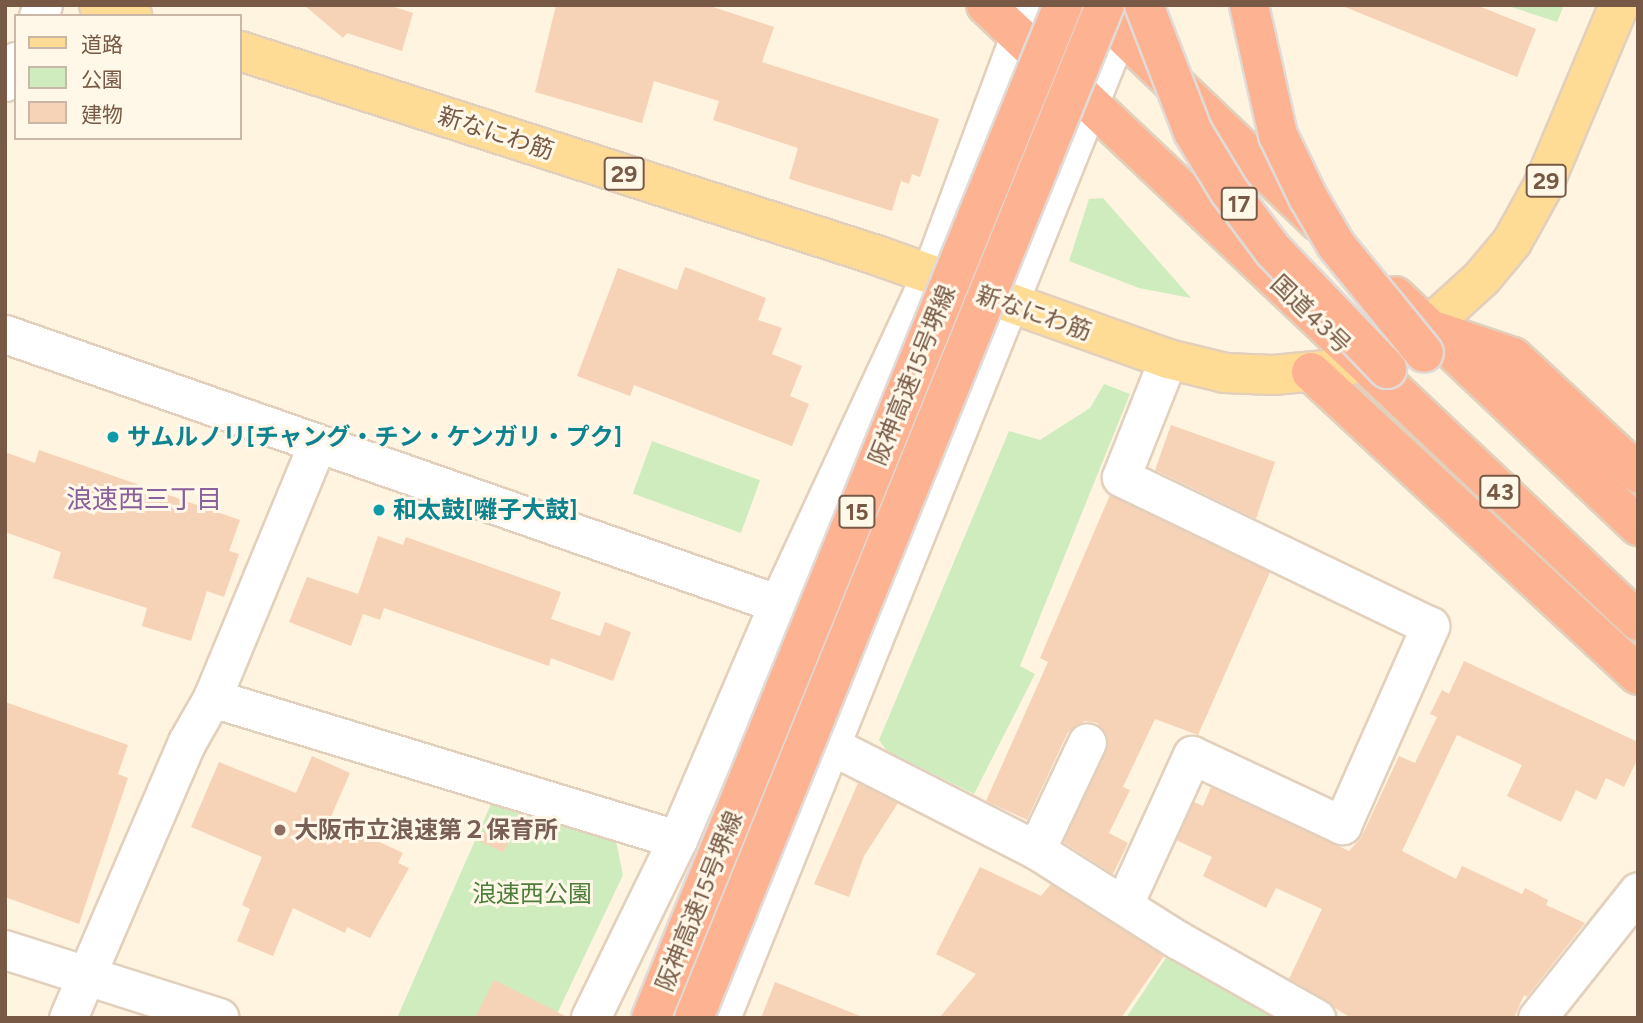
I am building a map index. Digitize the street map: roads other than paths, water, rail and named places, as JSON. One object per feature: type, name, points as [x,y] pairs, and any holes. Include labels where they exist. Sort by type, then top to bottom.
[{"type":"highway","name":"国道43号","points":[[986,5],[1027,22],[1089,102],[1362,363],[1638,621]]},
{"type":"highway","name":"阪神高速15号堺線","points":[[651,1018],[1063,5]]},
{"type":"highway","points":[[1076,5],[1123,17],[1427,328],[1638,526]]},
{"type":"highway","name":"阪神高速15号堺線","points":[[694,1018],[1123,17],[1164,5]]},
{"type":"highway","points":[[1248,5],[1278,135],[1336,245],[1424,353],[1638,554]]},
{"type":"highway","name":"17","points":[[1123,17],[1193,132],[1273,250],[1387,369],[1638,601]]},
{"type":"highway","points":[[1427,328],[1513,357],[1638,473]]},
{"type":"highway","points":[[1311,372],[1638,675]]},
{"type":"main road","points":[[99,5],[126,14]]},
{"type":"main road","name":"新なにわ筋","points":[[242,52],[931,276],[1006,305],[1168,359],[1225,373],[1311,372],[1362,363],[1427,328],[1490,269],[1527,217],[1619,5]]},
{"type":"street","points":[[721,1018],[1123,17]]},
{"type":"street","points":[[591,1018],[678,839],[779,604],[931,276],[1027,22]]},
{"type":"street","points":[[5,82],[14,65]]},
{"type":"street","points":[[5,334],[779,604]]},
{"type":"street","points":[[1124,904],[1192,755],[1342,825],[1430,626],[1121,477],[1168,359]]},
{"type":"street","points":[[68,1018],[90,977],[187,742],[212,698],[317,445]]},
{"type":"street","points":[[212,698],[678,839]]},
{"type":"street","points":[[1036,850],[1087,742]]},
{"type":"street","points":[[830,745],[1036,850],[1316,1018]]},
{"type":"street","points":[[1537,1018],[1638,891]]},
{"type":"street","points":[[5,950],[220,1018]]},
{"type":"place","name":"サムルノリ[チャング・チン・ケンガリ・プク]","points":[[113,437]]},
{"type":"place","name":"和太鼓[囃子大鼓]","points":[[379,510]]},
{"type":"place","name":"大阪市立浪速第２保育所","points":[[280,830]]},
{"type":"district","name":"浪速西三丁目","points":[[144,500]]},
{"type":"park label","name":"浪速西公園","points":[[532,894]]}]
